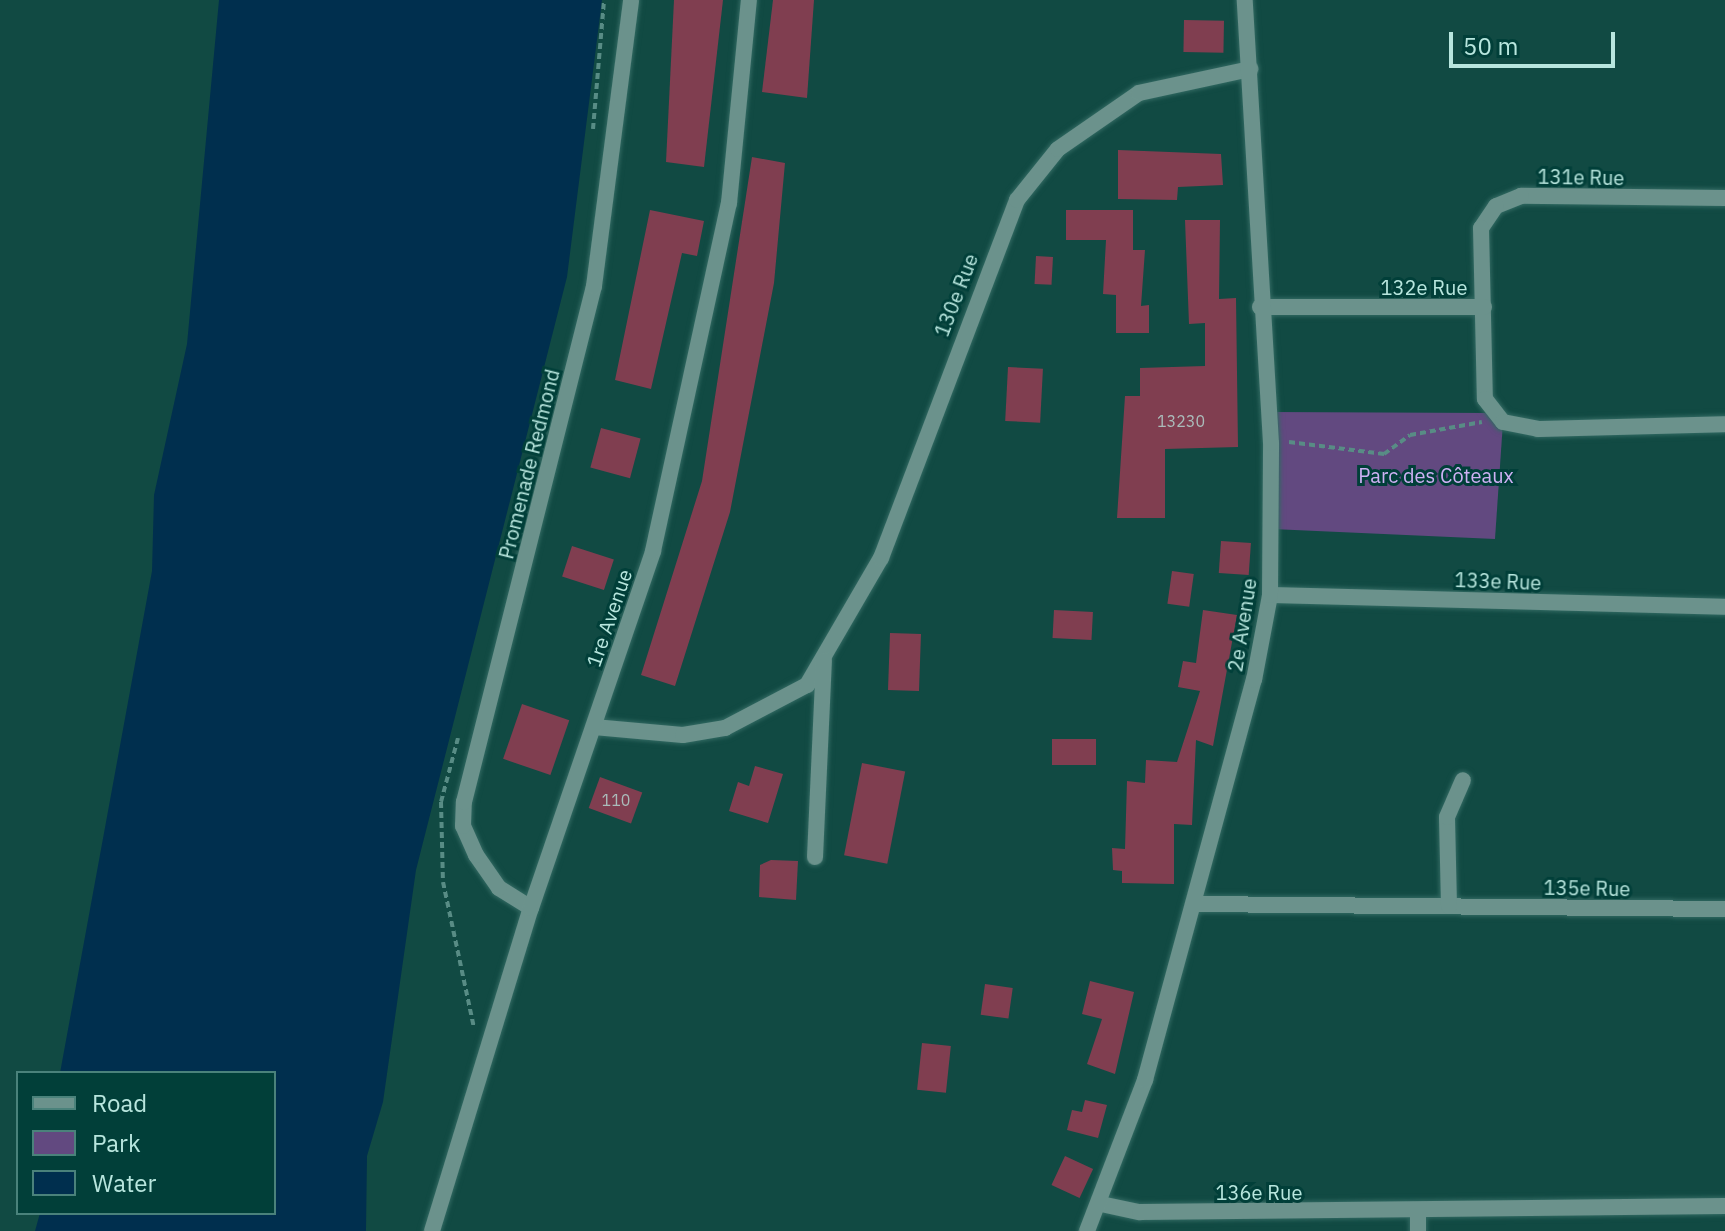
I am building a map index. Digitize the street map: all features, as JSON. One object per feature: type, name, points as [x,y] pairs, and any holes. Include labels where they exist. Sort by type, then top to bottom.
[{"type":"street","name":"Promenade Redmond","points":[[531,908],[499,888],[476,855],[463,826],[464,802],[594,286],[631,0]]},
{"type":"street","name":"1re Avenue","points":[[432,1231],[531,908],[653,551],[681,441],[729,203],[749,0]]},
{"type":"street","name":"2e Avenue","points":[[1087,1231],[1101,1204],[1195,904],[1270,595],[1271,443],[1260,307],[1245,0]]},
{"type":"street","name":"130e Rue","points":[[594,727],[683,735],[725,728],[807,685],[881,558],[1017,200],[1058,149],[1127,100],[1177,82],[1250,69]]},
{"type":"street","name":"131e Rue","points":[[1484,307],[1481,228],[1508,200],[1725,198]]},
{"type":"street","name":"132e Rue","points":[[1260,307],[1484,307],[1485,399],[1497,418]]},
{"type":"street","points":[[1497,418],[1538,429],[1725,424]]},
{"type":"street","name":"133e Rue","points":[[1270,595],[1725,607]]},
{"type":"street","name":"130e Rue","points":[[815,857],[824,660]]},
{"type":"street","points":[[1449,906],[1447,817],[1463,780]]},
{"type":"street","name":"135e Rue","points":[[1195,904],[1725,909]]},
{"type":"street","name":"136e Rue","points":[[1101,1204],[1140,1212],[1725,1206]]},
{"type":"street","points":[[1418,1211],[1418,1231]]},
{"type":"path","points":[[1271,443],[1313,440],[1360,456],[1384,454],[1410,435],[1497,418]]},
{"type":"green space","name":"Parc des Côteaux","points":[[1268,412],[1491,413],[1503,422],[1495,539],[1272,529]]},
{"type":"water","points":[[219,0],[602,0],[567,277],[416,870],[383,1102],[367,1156],[366,1231],[35,1231],[39,1215],[276,1215],[276,1071],[60,1071],[152,571],[154,495],[187,344]]},
{"type":"building","points":[[674,0],[723,0],[704,167],[666,162]]},
{"type":"building","points":[[773,0],[814,0],[807,98],[762,92]]},
{"type":"building","points":[[1184,20],[1224,21],[1223,53],[1183,52]]},
{"type":"building","points":[[1118,150],[1221,154],[1223,185],[1178,187],[1177,200],[1118,199]]},
{"type":"building","points":[[752,157],[785,163],[774,283],[730,512],[675,686],[641,675],[702,481]]},
{"type":"building","points":[[650,210],[704,221],[697,256],[682,253],[651,389],[615,380]]},
{"type":"building","points":[[1066,210],[1133,210],[1133,250],[1145,250],[1141,306],[1149,305],[1149,333],[1116,333],[1116,295],[1103,294],[1106,240],[1066,240]]},
{"type":"building","points":[[1185,220],[1220,220],[1219,299],[1236,298],[1238,447],[1165,449],[1165,518],[1117,518],[1125,396],[1140,396],[1140,368],[1205,366],[1205,323],[1189,324]]},
{"type":"building","points":[[1036,256],[1053,257],[1052,285],[1035,284]]},
{"type":"building","points":[[1008,367],[1043,369],[1040,423],[1005,421]]},
{"type":"building","points":[[601,428],[641,439],[630,478],[590,468]]},
{"type":"building","points":[[1221,541],[1251,543],[1249,575],[1219,573]]},
{"type":"building","points":[[572,546],[614,560],[604,590],[562,576]]},
{"type":"building","points":[[1172,571],[1194,574],[1189,607],[1167,604]]},
{"type":"building","points":[[1054,610],[1093,612],[1091,640],[1053,638]]},
{"type":"building","points":[[1203,610],[1237,615],[1213,746],[1196,740],[1192,825],[1174,824],[1174,884],[1122,883],[1122,871],[1113,870],[1112,848],[1125,849],[1127,781],[1145,783],[1146,760],[1177,762],[1200,691],[1178,687],[1183,661],[1196,663]]},
{"type":"building","points":[[890,633],[921,634],[919,691],[888,690]]},
{"type":"building","points":[[522,704],[569,720],[550,775],[503,759]]},
{"type":"building","points":[[1052,739],[1096,739],[1096,765],[1052,765]]},
{"type":"building","points":[[862,763],[905,771],[887,864],[844,855]]},
{"type":"building","points":[[755,766],[783,774],[768,823],[729,811],[738,782],[749,786]]},
{"type":"building","points":[[600,777],[642,792],[631,823],[589,808]]},
{"type":"building","points":[[771,860],[798,861],[796,900],[759,897],[760,865]]},
{"type":"building","points":[[1090,981],[1134,992],[1115,1074],[1087,1064],[1102,1019],[1082,1014]]},
{"type":"building","points":[[985,984],[1013,988],[1008,1019],[981,1015]]},
{"type":"building","points":[[922,1043],[951,1046],[946,1093],[917,1090]]},
{"type":"building","points":[[1085,1100],[1107,1105],[1098,1138],[1067,1130],[1072,1110],[1082,1112]]},
{"type":"building","points":[[1065,1156],[1093,1169],[1080,1198],[1051,1185]]}]
